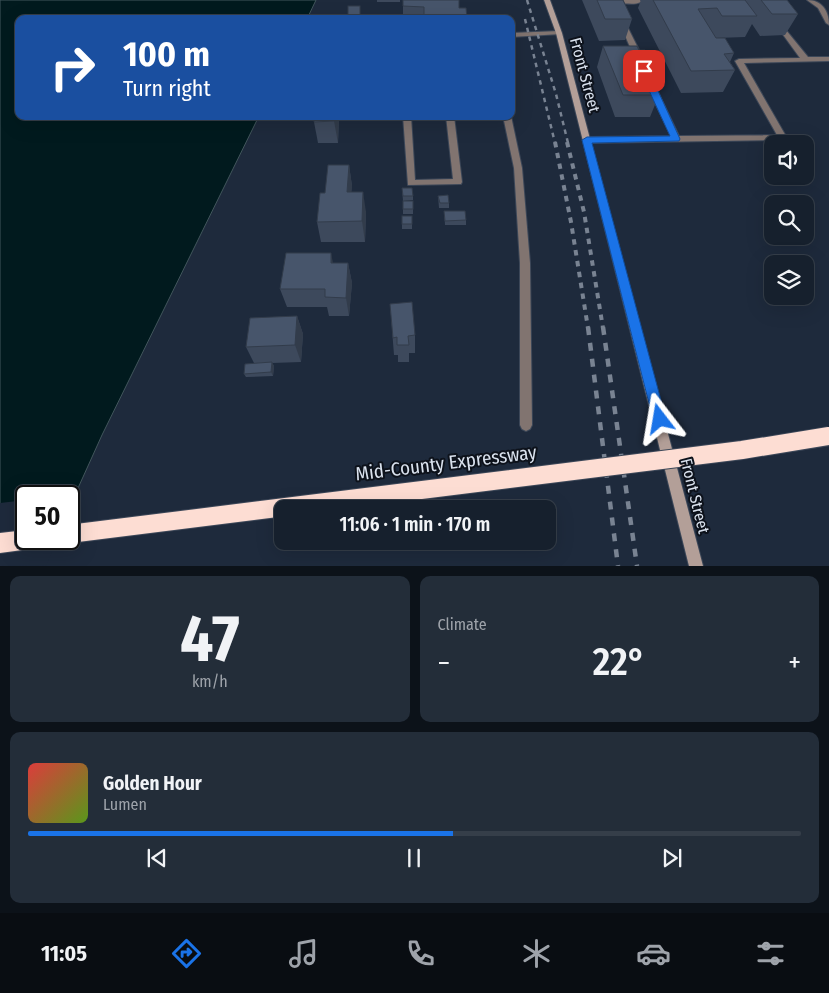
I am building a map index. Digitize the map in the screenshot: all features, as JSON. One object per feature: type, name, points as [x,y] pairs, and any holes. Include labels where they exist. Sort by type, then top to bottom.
[{"type":"highway","name":"Mid-County Expressway","points":[[80,533],[742,450],[829,436]]},
{"type":"highway","points":[[0,542],[15,540]]},
{"type":"main road","name":"Front Street","points":[[547,0],[559,34],[587,140],[696,566]]},
{"type":"lane","points":[[637,0],[638,2],[613,2],[640,62]]},
{"type":"lane","points":[[810,0],[821,8],[829,23]]},
{"type":"lane","points":[[771,15],[806,60]]},
{"type":"lane","points":[[515,35],[559,34]]},
{"type":"lane","points":[[587,140],[783,138],[739,61],[829,60]]},
{"type":"lane","points":[[648,79],[676,139]]},
{"type":"lane","points":[[408,120],[410,183],[458,182],[450,120]]},
{"type":"lane","points":[[508,120],[518,168],[526,263],[526,425]]},
{"type":"shaded area","points":[[0,0],[316,0],[309,15],[15,15],[15,120],[257,120],[102,435],[79,485],[15,485],[15,550],[0,565]]},
{"type":"pier","points":[[15,501],[15,550],[53,550],[46,566],[0,565],[0,503]]},
{"type":"building","points":[[403,0],[459,0],[459,8],[466,8],[467,15],[424,15],[424,7],[403,6]]},
{"type":"building","points":[[597,0],[623,0],[632,19],[605,19]]},
{"type":"building","points":[[653,0],[745,0],[757,16],[722,16],[717,8],[698,9],[716,38],[725,38],[734,53],[724,54],[735,70],[691,71]]},
{"type":"building","points":[[761,0],[787,0],[798,14],[772,14]]},
{"type":"building","points":[[348,6],[360,6],[360,15],[348,15]]},
{"type":"building","points":[[603,46],[637,46],[639,50],[645,50],[650,60],[643,60],[649,75],[655,75],[660,84],[655,84],[659,95],[623,95]]},
{"type":"building","points":[[314,120],[334,120],[334,121],[314,122]]},
{"type":"building","points":[[328,165],[349,165],[347,192],[363,192],[362,221],[317,222],[320,193],[325,193]]},
{"type":"building","points":[[402,188],[412,188],[413,196],[403,196]]},
{"type":"building","points":[[448,195],[449,203],[440,203],[438,196]]},
{"type":"building","points":[[403,201],[413,201],[413,209],[403,209]]},
{"type":"building","points":[[444,211],[465,211],[466,220],[445,221]]},
{"type":"building","points":[[402,216],[412,216],[412,224],[402,224]]},
{"type":"building","points":[[286,253],[331,253],[331,263],[348,263],[346,298],[325,297],[325,289],[280,289]]},
{"type":"building","points":[[412,302],[415,335],[408,336],[409,345],[397,345],[397,337],[393,338],[390,304]]},
{"type":"building","points":[[297,316],[295,345],[246,347],[250,318]]},
{"type":"building","points":[[272,362],[271,372],[244,374],[245,364]]},
{"type":"railway","points":[[527,0],[556,94],[568,143]]},
{"type":"railway","points":[[525,19],[555,143]]},
{"type":"railway","points":[[555,142],[571,222],[588,328]]},
{"type":"railway","points":[[567,142],[584,212],[603,328]]},
{"type":"railway","points":[[588,327],[618,566]]},
{"type":"railway","points":[[603,327],[637,566]]},
{"type":"route","points":[[644,71],[676,139],[587,140],[660,419]]}]
